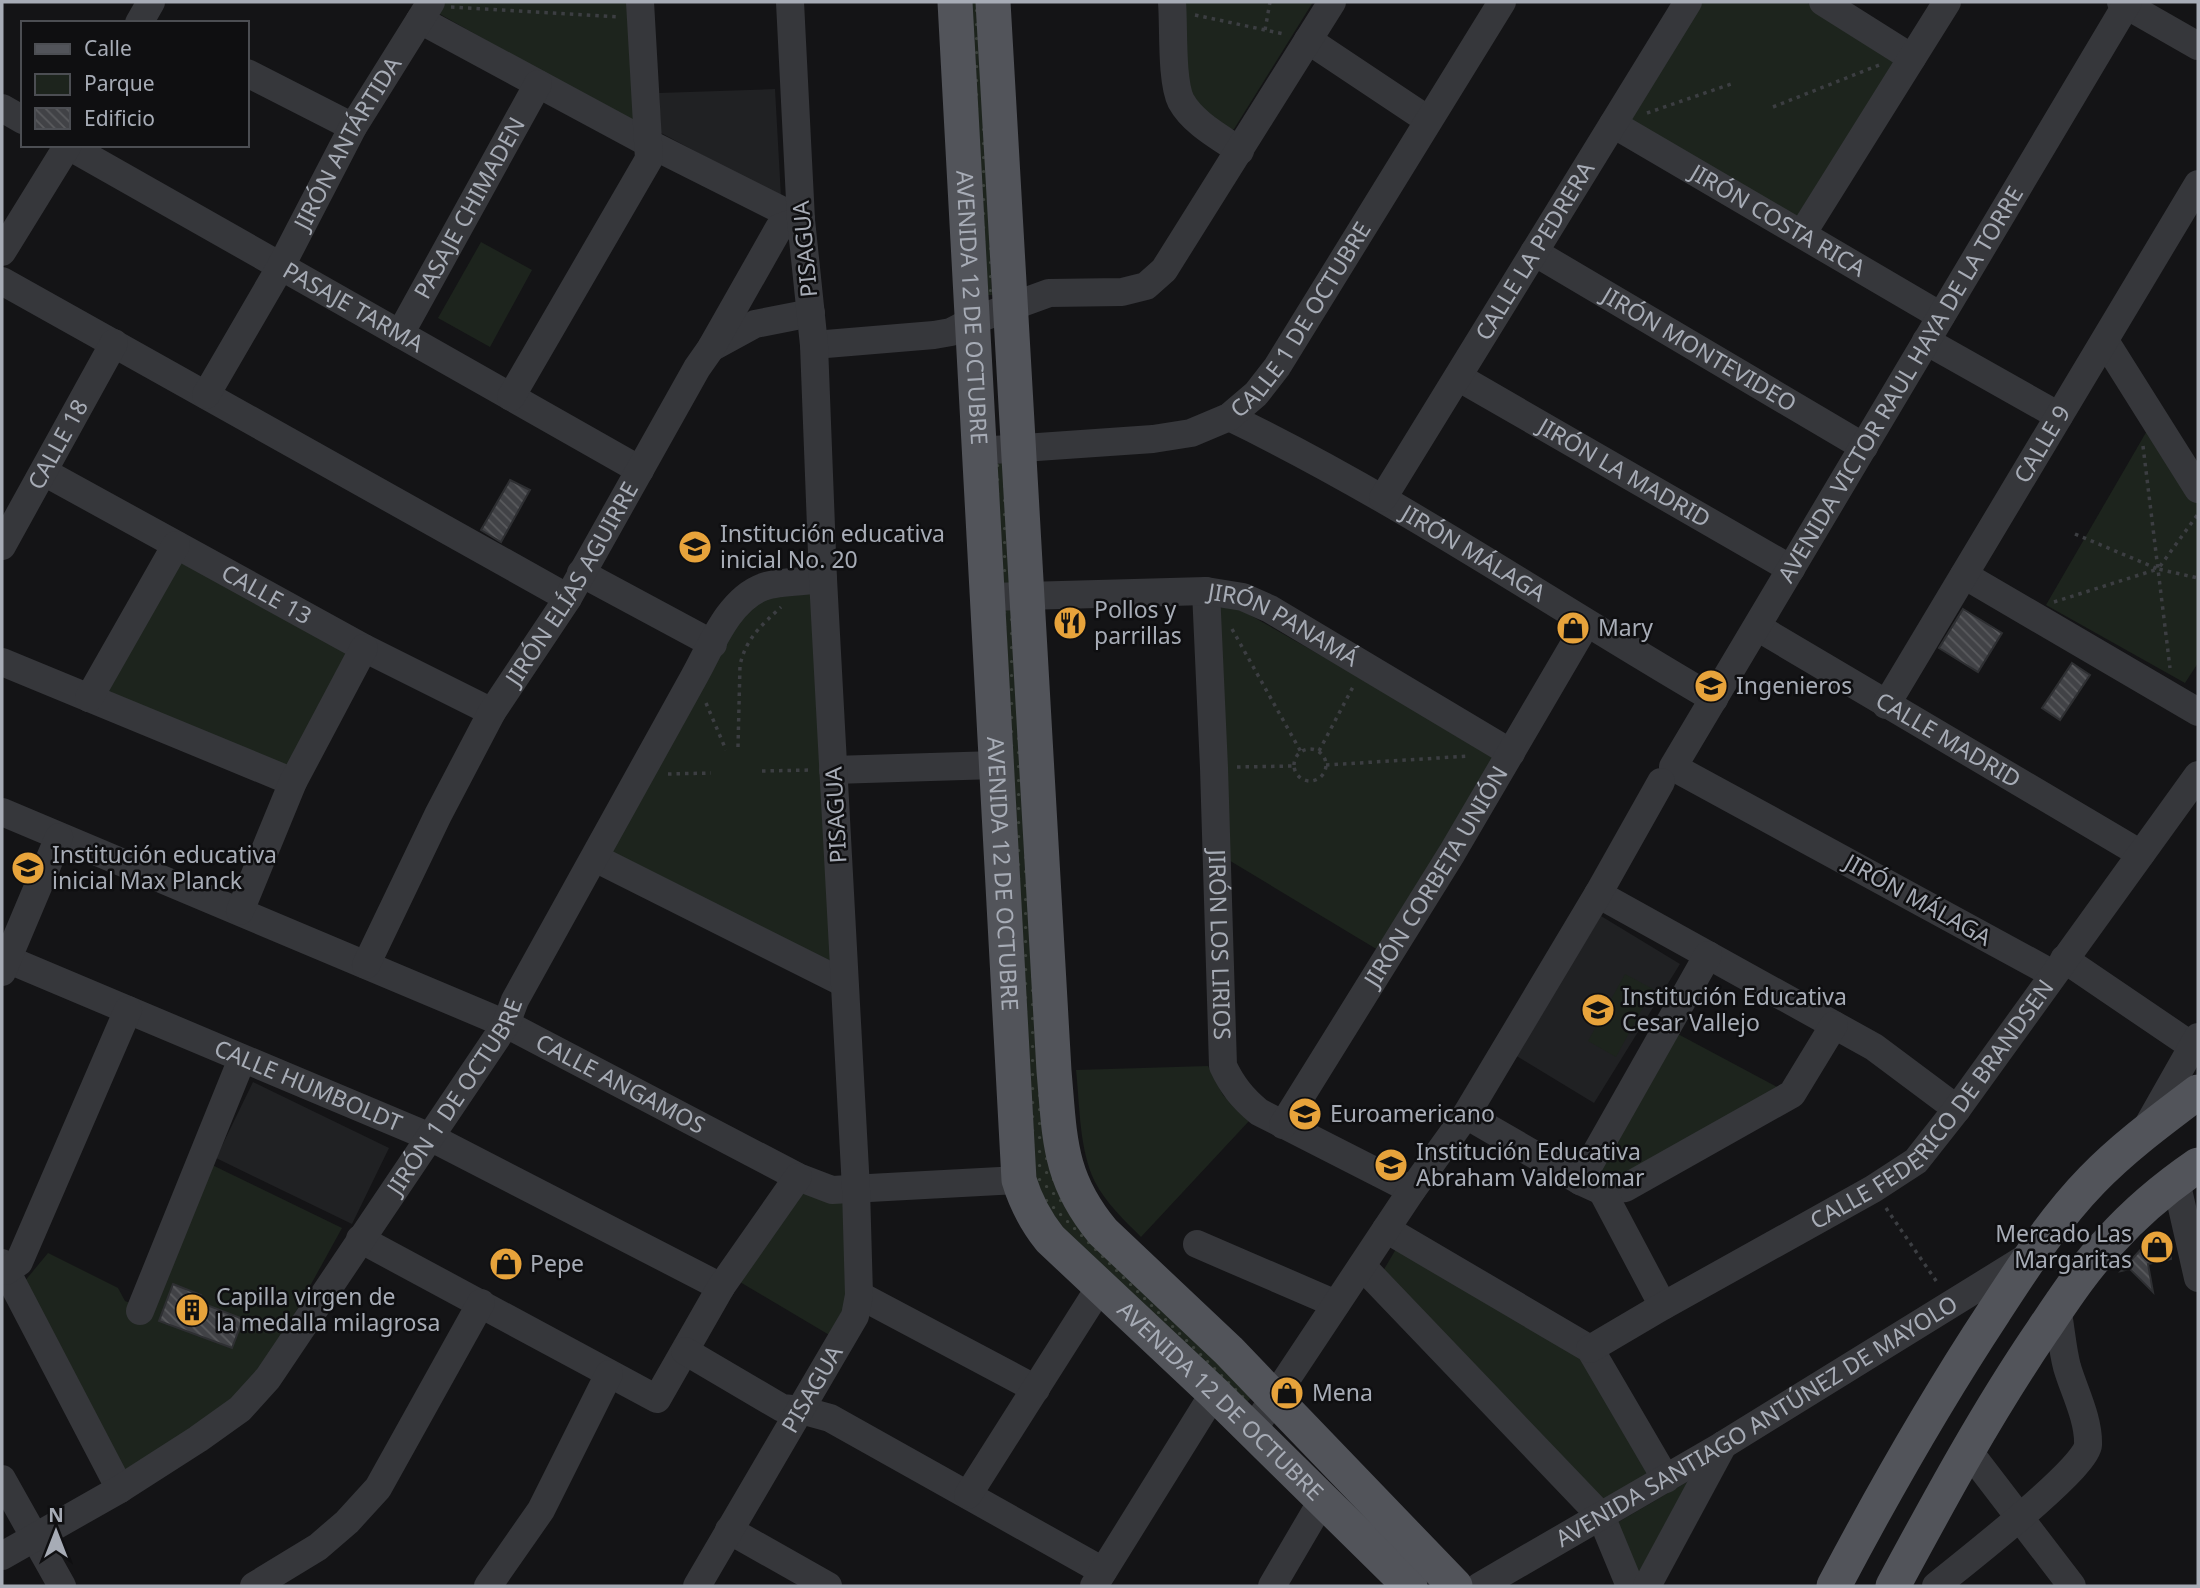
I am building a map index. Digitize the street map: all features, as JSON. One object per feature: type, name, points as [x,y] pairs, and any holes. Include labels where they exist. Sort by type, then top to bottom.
[{"type":"main road","name":"AVENIDA 12 DE OCTUBRE","points":[[955,2],[1019,1180],[1036,1221],[1050,1239],[1214,1393],[1410,1586]]},
{"type":"main road","name":"AVENIDA 12 DE OCTUBRE","points":[[993,2],[1054,1071],[1060,1139],[1068,1177],[1077,1196],[1103,1232],[1229,1351],[1455,1586]]},
{"type":"main road","name":"AVENIDA SANTIAGO ANTÚNEZ DE MAYOLO","points":[[1834,1586],[1864,1529],[1969,1350],[2032,1254],[2091,1181],[2144,1132],[2198,1093]]},
{"type":"main road","points":[[1893,1586],[1967,1450],[2057,1308],[2109,1242],[2137,1213],[2187,1173]]},
{"type":"street","name":"PISAGUA","points":[[697,1586],[855,1316],[859,1295],[856,1189],[833,770],[816,580],[814,345],[801,220],[790,2]]},
{"type":"street","points":[[814,345],[951,332],[972,321],[1049,293],[1122,292],[1146,286],[1164,270],[1332,2]]},
{"type":"street","name":"CALLE 1 DE OCTUBRE","points":[[979,451],[1153,439],[1191,433],[1229,417],[1256,394],[1277,367],[1502,2]]},
{"type":"street","name":"CALLE LA PEDRERA","points":[[1383,498],[1688,2]]},
{"type":"street","points":[[1823,2],[1912,58]]},
{"type":"street","points":[[1801,234],[1947,2]]},
{"type":"street","points":[[2125,3],[2198,46]]},
{"type":"street","name":"AVENIDA VICTOR RAUL HAYA DE LA TORRE","points":[[1252,1431],[1412,1190],[1466,1115],[2125,3]]},
{"type":"street","points":[[1172,6],[1177,89],[1182,103],[1204,126],[1240,151]]},
{"type":"street","points":[[426,9],[538,83],[648,143],[801,220]]},
{"type":"street","name":"JIRÓN ANTÁRTIDA","points":[[206,396],[281,266],[354,127],[426,9]]},
{"type":"street","points":[[511,397],[649,159],[640,10]]},
{"type":"street","points":[[1308,40],[1428,120]]},
{"type":"street","points":[[248,74],[354,127]]},
{"type":"street","name":"PASAJE CHIMADEN","points":[[400,334],[538,83]]},
{"type":"street","points":[[2,108],[21,119]]},
{"type":"street","name":"JIRÓN COSTA RICA","points":[[1614,124],[1941,316]]},
{"type":"street","points":[[2,252],[66,147]]},
{"type":"street","name":"PASAJE TARMA","points":[[71,147],[640,470]]},
{"type":"street","name":"CALLE 9","points":[[1886,705],[2105,341],[2194,203]]},
{"type":"street","name":"JIRÓN ELÍAS AGUIRRE","points":[[366,965],[438,815],[492,712],[568,598],[779,228],[801,220]]},
{"type":"street","name":"JIRÓN MONTEVIDEO","points":[[1534,252],[1864,447]]},
{"type":"street","points":[[2,281],[568,598]]},
{"type":"street","points":[[711,348],[755,324],[811,313]]},
{"type":"street","points":[[1926,341],[2059,416]]},
{"type":"street","points":[[2105,341],[2198,489]]},
{"type":"street","name":"CALLE 18","points":[[2,546],[114,343]]},
{"type":"street","name":"JIRÓN LA MADRID","points":[[1458,377],[1791,569]]},
{"type":"street","name":"JIRÓN MÁLAGA","points":[[1229,417],[1297,450],[1383,498],[1586,624],[1714,699]]},
{"type":"street","name":"CALLE 13","points":[[44,472],[364,648],[492,712]]},
{"type":"street","points":[[89,698],[176,545]]},
{"type":"street","points":[[582,573],[713,645]]},
{"type":"street","points":[[1964,575],[2198,712]]},
{"type":"street","name":"JIRÓN 1 DE OCTUBRE","points":[[2,1556],[120,1489],[240,1409],[268,1378],[506,1024],[515,1000],[694,677],[740,602],[763,587],[816,580]]},
{"type":"street","name":"JIRÓN PANAMÁ","points":[[987,597],[1208,591],[1243,597],[1270,609],[1511,753]]},
{"type":"street","name":"JIRÓN LOS LIRIOS","points":[[1208,591],[1223,1066],[1232,1085],[1245,1100],[1283,1125],[1412,1190]]},
{"type":"street","name":"JIRÓN CORBETA UNIÓN","points":[[1283,1125],[1452,853],[1586,624]]},
{"type":"street","name":"CALLE MADRID","points":[[1756,627],[2141,854]]},
{"type":"street","points":[[240,911],[293,782],[364,648]]},
{"type":"street","points":[[2,662],[293,782]]},
{"type":"street","points":[[833,770],[996,765]]},
{"type":"street","name":"JIRÓN MÁLAGA","points":[[1667,774],[2058,967],[2195,1041]]},
{"type":"street","name":"CALLE FEDERICO DE BRANDSEN","points":[[1590,1349],[1873,1189],[1916,1161],[1957,1109],[2198,775]]},
{"type":"street","name":"CALLE ANGAMOS","points":[[2,812],[506,1024],[798,1177],[832,1190],[1019,1180]]},
{"type":"street","points":[[4,963],[60,837]]},
{"type":"street","points":[[595,858],[844,983]]},
{"type":"street","points":[[1598,894],[1874,1047],[1957,1109]]},
{"type":"street","points":[[1591,1186],[1708,956]]},
{"type":"street","name":"CALLE HUMBOLDT","points":[[4,963],[128,1010],[430,1137],[721,1287]]},
{"type":"street","points":[[120,1489],[4,1267],[19,1262],[128,1010]]},
{"type":"street","points":[[1466,1115],[1591,1186],[1625,1188],[1792,1094],[1834,1025]]},
{"type":"street","points":[[2144,1132],[2195,1041]]},
{"type":"street","points":[[140,1311],[242,1059]]},
{"type":"street","points":[[2187,1173],[2198,1278]]},
{"type":"street","points":[[360,1239],[659,1399],[721,1287],[798,1177]]},
{"type":"street","points":[[1591,1186],[1663,1306]]},
{"type":"street","points":[[1386,1229],[1590,1349],[1666,1479]]},
{"type":"street","points":[[1197,1244],[1336,1304]]},
{"type":"street","name":"AVENIDA SANTIAGO ANTÚNEZ DE MAYOLO","points":[[1480,1586],[1723,1445],[2032,1254]]},
{"type":"street","points":[[1362,1266],[1601,1516],[1630,1586]]},
{"type":"street","points":[[968,1496],[1100,1287]]},
{"type":"street","points":[[859,1295],[1036,1389]]},
{"type":"street","points":[[254,1586],[318,1546],[348,1522],[378,1489],[481,1303]]},
{"type":"street","points":[[1936,1586],[2020,1517],[2081,1461],[2089,1447],[2067,1365],[2057,1308]]},
{"type":"street","points":[[685,1351],[782,1408],[830,1418],[968,1496],[1098,1578],[1214,1393]]},
{"type":"street","points":[[488,1586],[541,1510],[609,1374]]},
{"type":"street","points":[[1647,1586],[1723,1445]]},
{"type":"street","points":[[1967,1450],[2072,1586]]},
{"type":"street","points":[[2,1479],[62,1586]]},
{"type":"street","points":[[1272,1586],[1323,1499]]},
{"type":"street","points":[[729,1530],[828,1586]]},
{"type":"path","points":[[1265,30],[1270,2]]},
{"type":"path","points":[[1172,6],[1308,40]]},
{"type":"path","points":[[426,9],[640,10]]},
{"type":"path","points":[[1773,107],[1889,60],[1912,58]]},
{"type":"path","points":[[1614,124],[1734,83]]},
{"type":"path","points":[[2143,446],[2174,698]]},
{"type":"path","points":[[2025,611],[2158,569],[2198,514]]},
{"type":"path","points":[[2076,534],[2158,569],[2198,578]]},
{"type":"path","points":[[738,747],[740,665],[743,652],[757,629],[816,580]]},
{"type":"path","points":[[1208,591],[1301,752]]},
{"type":"path","points":[[1319,751],[1364,665]]},
{"type":"path","points":[[694,677],[726,750]]},
{"type":"path","points":[[1310,749],[1319,751],[1326,765],[1323,775],[1309,782],[1299,778],[1294,766],[1295,759],[1301,752],[1310,749]]},
{"type":"path","points":[[1326,765],[1511,753]]},
{"type":"path","points":[[1214,768],[1294,766]]},
{"type":"path","points":[[762,771],[833,770]]},
{"type":"path","points":[[641,774],[711,773]]},
{"type":"path","points":[[1873,1189],[1952,1304]]},
{"type":"shaded area","points":[[775,89],[781,197],[661,133],[659,93]]},
{"type":"shaded area","name":"Institución Educativa Cesar Vallejo","points":[[1601,916],[1680,964],[1594,1103],[1515,1055]]},
{"type":"shaded area","points":[[253,1082],[389,1148],[352,1224],[216,1158]]},
{"type":"green space","points":[[445,2],[630,2],[637,126],[438,13]]},
{"type":"green space","points":[[970,2],[979,2],[992,295],[988,295]]},
{"type":"green space","points":[[1178,2],[1313,2],[1234,129],[1224,131],[1187,94]]},
{"type":"green space","points":[[1693,2],[1806,2],[1897,58],[1798,222],[1620,121]]},
{"type":"green space","points":[[481,242],[532,270],[490,347],[438,318]]},
{"type":"green space","points":[[2148,429],[2198,502],[2198,663],[2185,683],[2046,605]]},
{"type":"green space","points":[[1005,460],[1013,582],[1002,585],[994,463]]},
{"type":"green space","points":[[179,557],[353,649],[287,768],[105,690]]},
{"type":"green space","points":[[805,586],[817,596],[833,959],[826,967],[606,853],[743,608]]},
{"type":"green space","points":[[1005,604],[1012,607],[1044,1139],[1249,1390],[1251,1398],[1246,1403],[1063,1239],[1033,1191]]},
{"type":"green space","points":[[1218,606],[1234,606],[1496,755],[1383,953],[1227,859]]},
{"type":"green space","points":[[1625,974],[1653,989],[1616,1057],[1588,1041]]},
{"type":"green space","points":[[1676,1033],[1779,1088],[1615,1183],[1595,1174]]},
{"type":"green space","points":[[1208,1066],[1223,1095],[1249,1121],[1141,1237],[1104,1197],[1095,1182],[1086,1156],[1081,1128],[1076,1070]]},
{"type":"green space","points":[[206,1162],[342,1228],[261,1375],[219,1417],[123,1477],[24,1282],[48,1253],[118,1288],[125,1301],[151,1311]]},
{"type":"green space","points":[[802,1189],[853,1199],[848,1306],[831,1336],[740,1282]]},
{"type":"green space","points":[[1399,1244],[1588,1358],[1657,1475],[1609,1506],[1383,1271]]},
{"type":"green space","points":[[1692,1479],[1638,1577],[1615,1524]]},
{"type":"building","points":[[510,480],[530,490],[501,542],[481,530]]},
{"type":"building","points":[[1963,609],[2002,633],[1978,672],[1939,648]]},
{"type":"building","points":[[2072,663],[2090,675],[2060,720],[2042,708]]},
{"type":"building","name":"Mercado Las Margaritas","points":[[2157,1232],[2169,1236],[2171,1259],[2148,1264],[2153,1292],[2130,1269],[2121,1271]]},
{"type":"building","name":"Capilla virgen de la medalla milagrosa","points":[[173,1284],[201,1295],[199,1302],[243,1319],[232,1348],[159,1321]]},
{"type":"place","name":"Institución educativa inicial No. 20","points":[[695,547]]},
{"type":"place","name":"Pollos y parrillas","points":[[1070,623]]},
{"type":"place","name":"Mary","points":[[1573,628]]},
{"type":"place","name":"Ingenieros","points":[[1711,686]]},
{"type":"place","name":"Institución educativa inicial Max Planck","points":[[28,868]]},
{"type":"place","name":"Institución Educativa Cesar Vallejo","points":[[1598,1010]]},
{"type":"place","name":"Euroamericano","points":[[1305,1114]]},
{"type":"place","name":"Institución Educativa Abraham Valdelomar","points":[[1391,1165]]},
{"type":"place","name":"Mercado Las Margaritas","points":[[2157,1247]]},
{"type":"place","name":"Pepe","points":[[506,1264]]},
{"type":"place","name":"Capilla virgen de la medalla milagrosa","points":[[192,1310]]},
{"type":"place","name":"Mena","points":[[1287,1393]]}]
